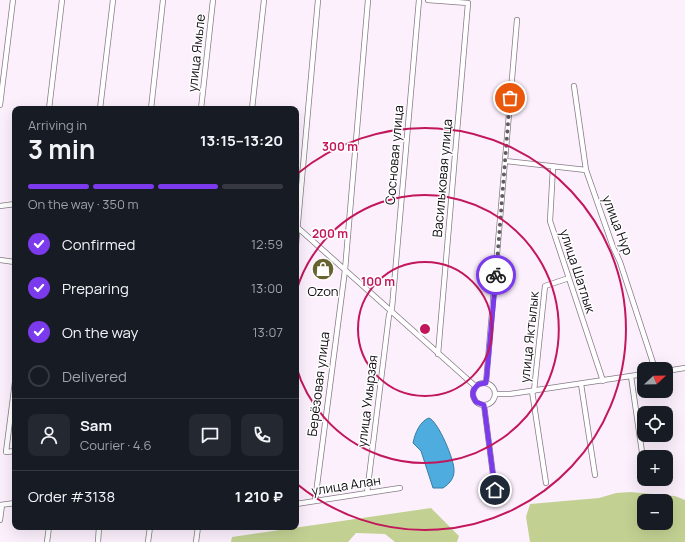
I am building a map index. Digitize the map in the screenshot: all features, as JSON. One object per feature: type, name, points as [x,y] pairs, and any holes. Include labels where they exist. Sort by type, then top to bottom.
[{"type":"street","points":[[0,105],[13,0]]},
{"type":"street","points":[[50,106],[62,0]]},
{"type":"street","points":[[100,106],[113,0]]},
{"type":"street","points":[[151,106],[163,0]]},
{"type":"street","name":"улица Ямьле","points":[[201,106],[213,0]]},
{"type":"street","points":[[252,106],[264,0]]},
{"type":"street","points":[[299,205],[318,0]]},
{"type":"street","name":"Берёзовая улица","points":[[315,501],[345,270],[368,0]]},
{"type":"street","name":"Сосновая улица","points":[[390,311],[419,0]]},
{"type":"street","name":"Васильковая улица","points":[[428,0],[468,4],[438,354]]},
{"type":"street","points":[[486,383],[517,20]]},
{"type":"street","name":"улица Нур","points":[[574,86],[586,170],[612,247],[620,262],[652,362]]},
{"type":"street","points":[[505,161],[586,170]]},
{"type":"street","name":"улица Шатлык","points":[[554,167],[550,221],[603,380]]},
{"type":"street","points":[[0,206],[12,204]]},
{"type":"street","points":[[299,229],[475,386]]},
{"type":"street","points":[[0,260],[12,262]]},
{"type":"street","name":"улица Яктылык","points":[[533,391],[545,286],[569,278]]},
{"type":"street","name":"улица Умырзая","points":[[367,493],[390,311]]},
{"type":"street","points":[[673,370],[685,368]]},
{"type":"street","points":[[495,394],[533,391],[637,375]]},
{"type":"street","points":[[631,376],[642,450]]},
{"type":"street","points":[[486,383],[492,386],[495,394],[491,402],[484,405],[476,402],[473,390],[475,386],[486,383]]},
{"type":"street","points":[[582,384],[595,475]]},
{"type":"street","points":[[533,391],[546,483]]},
{"type":"street","points":[[12,405],[6,452],[12,451]]},
{"type":"street","points":[[484,405],[495,490]]},
{"type":"street","name":"улица Алан","points":[[299,504],[400,488]]},
{"type":"street","points":[[0,520],[1,505],[12,503]]},
{"type":"street","points":[[47,542],[49,530]]},
{"type":"street","points":[[98,542],[100,530]]},
{"type":"street","points":[[148,542],[150,530]]},
{"type":"street","points":[[196,542],[198,530]]},
{"type":"green space","points":[[630,492],[652,494],[637,494],[637,530],[673,530],[673,496],[685,500],[685,542],[530,542],[526,517],[530,504],[599,498],[616,493]]},
{"type":"green space","points":[[431,508],[459,536],[457,542],[395,542],[385,534],[356,533],[348,542],[231,542],[232,537],[280,530],[299,530],[299,527]]},
{"type":"water","points":[[429,418],[437,426],[441,433],[454,466],[454,474],[452,479],[443,488],[433,488],[421,451],[413,443],[418,428]]},
{"type":"way so far","points":[[496,275],[510,98]]},
{"type":"place","name":"Ozon","points":[[323,269]]},
{"type":"route","points":[[495,490],[484,405],[476,402],[472,394],[475,386],[483,382],[486,383],[496,275]]}]
